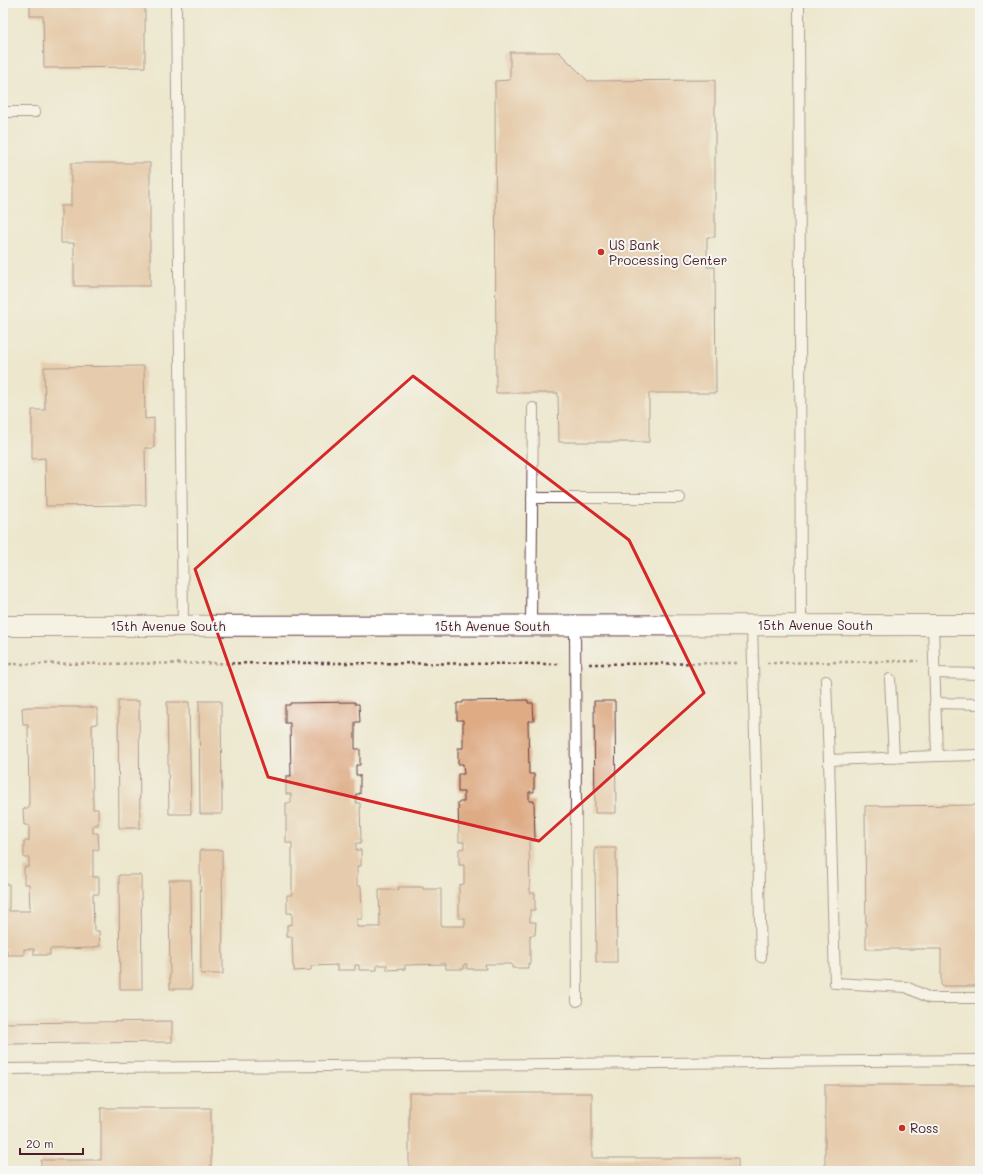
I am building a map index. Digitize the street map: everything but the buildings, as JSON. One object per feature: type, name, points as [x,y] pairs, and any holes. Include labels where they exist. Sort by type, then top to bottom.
[{"type":"street","name":"15th Avenue South","points":[[3,626],[980,625]]},
{"type":"lane","points":[[176,3],[183,626]]},
{"type":"lane","points":[[799,3],[801,625]]},
{"type":"lane","points":[[3,112],[34,112]]},
{"type":"lane","points":[[531,626],[533,408]]},
{"type":"lane","points":[[532,498],[680,498]]},
{"type":"lane","points":[[932,625],[937,756]]},
{"type":"lane","points":[[575,626],[577,1001]]},
{"type":"lane","points":[[752,626],[761,957]]},
{"type":"lane","points":[[934,673],[980,674]]},
{"type":"lane","points":[[890,679],[894,758]]},
{"type":"lane","points":[[826,681],[835,983],[906,987],[930,998],[980,998]]},
{"type":"lane","points":[[935,703],[980,704]]},
{"type":"lane","points":[[829,760],[980,755]]},
{"type":"lane","points":[[3,1069],[980,1060]]},
{"type":"path","points":[[3,664],[576,664],[934,661]]},
{"type":"highlighted area","points":[[413,376],[629,540],[704,693],[539,841],[268,777],[195,569]]},
{"type":"place","name":"US Bank Processing Center","points":[[601,252]]},
{"type":"place","name":"Ross","points":[[902,1128]]}]
